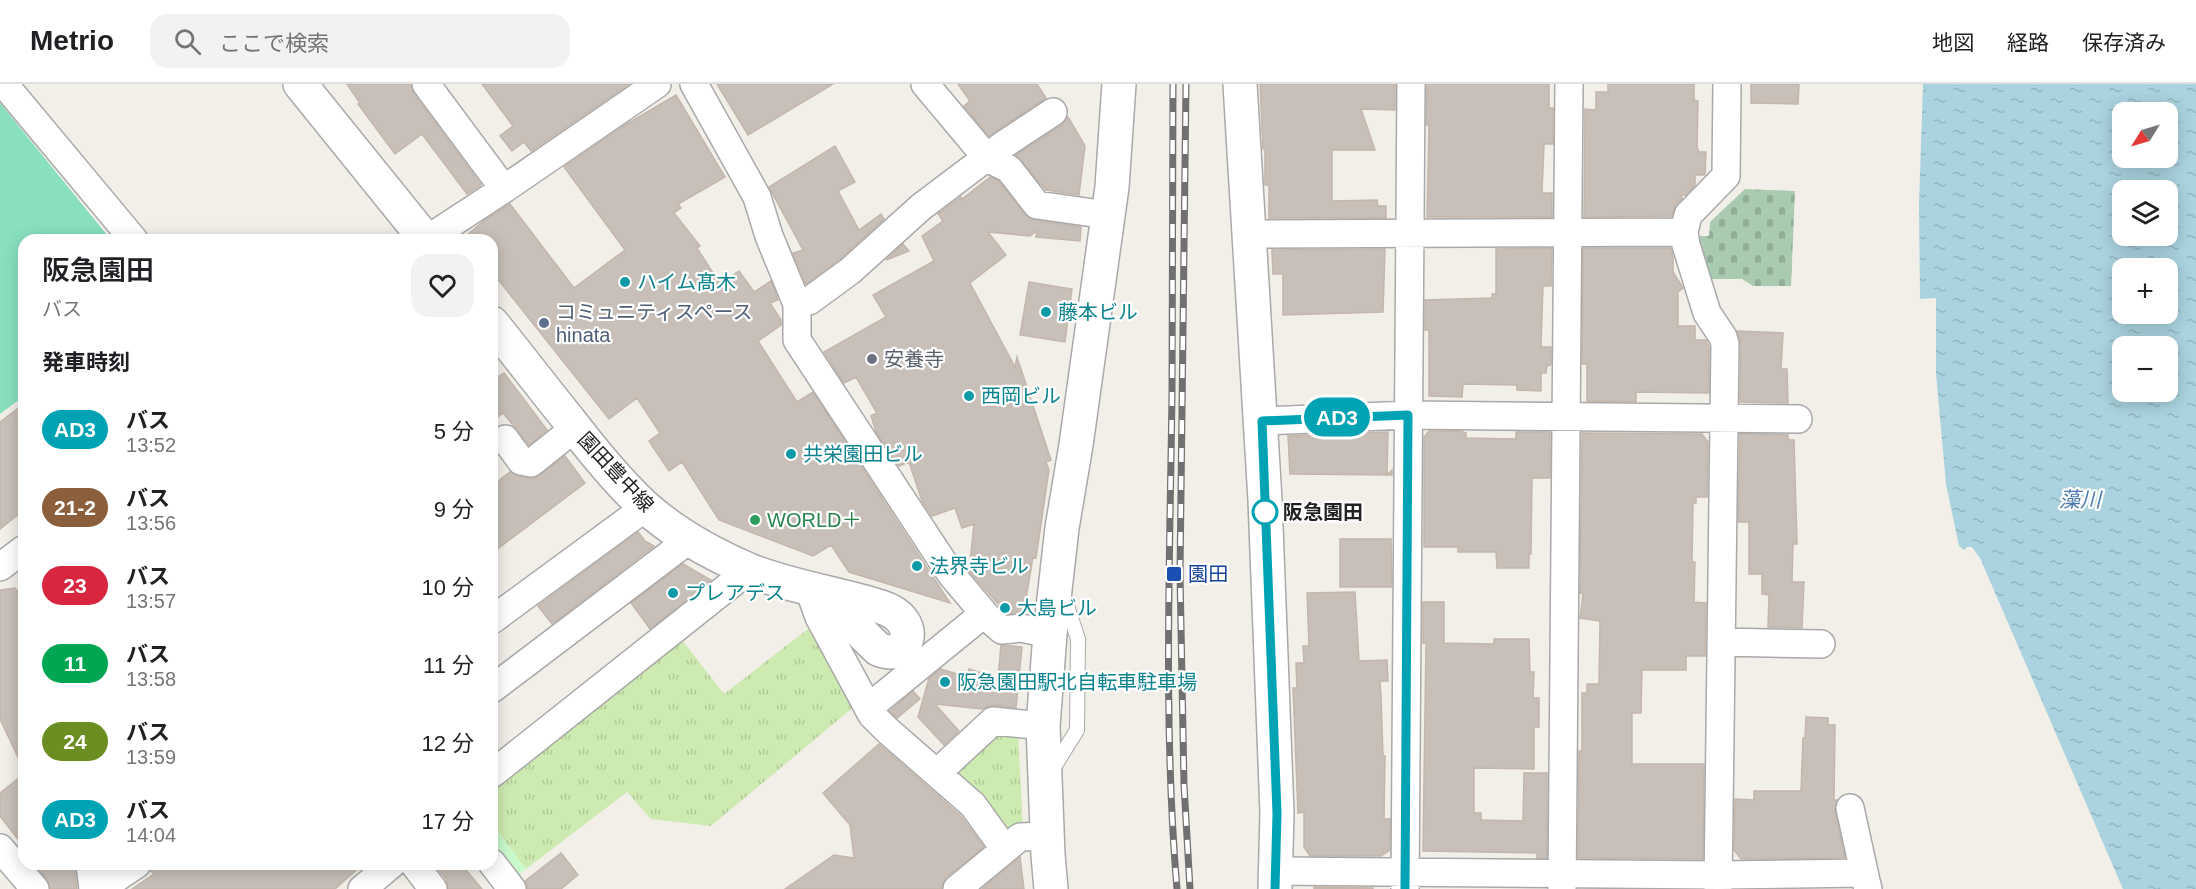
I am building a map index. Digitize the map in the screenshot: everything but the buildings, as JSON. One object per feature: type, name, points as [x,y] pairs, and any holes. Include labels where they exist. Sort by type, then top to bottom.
[{"type":"street","points":[[4,84],[129,234]]},
{"type":"street","points":[[300,84],[421,234]]},
{"type":"street","points":[[426,84],[504,189]]},
{"type":"street","points":[[694,84],[757,198],[769,236],[797,304],[797,340],[951,574],[987,618],[1002,630],[1021,628],[1050,634]]},
{"type":"street","points":[[925,84],[987,158],[1009,169],[1037,206],[1108,215]]},
{"type":"street","points":[[1051,889],[1043,726],[1050,634],[1056,575],[1108,215],[1119,84]]},
{"type":"street","points":[[1240,84],[1262,421],[1277,813],[1275,880],[1718,882],[1864,873],[1867,885]]},
{"type":"street","points":[[1405,880],[1408,234],[1411,84]]},
{"type":"street","points":[[1562,881],[1569,84]]},
{"type":"street","points":[[1718,882],[1725,344],[1707,313],[1684,232],[1688,214],[1726,176],[1727,84]]},
{"type":"street","points":[[435,234],[504,189],[652,85]]},
{"type":"street","points":[[797,304],[809,301],[850,271],[921,207],[1053,112]]},
{"type":"street","points":[[1249,234],[1684,232]]},
{"type":"street","name":"園田豊中線","points":[[498,331],[618,480],[646,507],[690,539],[717,555],[749,570],[809,589]]},
{"type":"street","points":[[1262,421],[1408,415],[1798,419]]},
{"type":"street","points":[[505,440],[521,461],[531,463],[575,428]]},
{"type":"street","points":[[498,616],[646,507]]},
{"type":"street","points":[[498,684],[690,539]]},
{"type":"street","points":[[0,567],[18,554]]},
{"type":"street","points":[[498,769],[749,570]]},
{"type":"street","points":[[809,589],[819,617],[867,708],[887,730],[973,805],[1004,848]]},
{"type":"street","points":[[867,708],[981,616],[987,618]]},
{"type":"street","points":[[1721,642],[1821,644]]},
{"type":"street","points":[[937,773],[993,722],[1043,726]]},
{"type":"street","points":[[1850,808],[1867,885]]},
{"type":"street","points":[[957,889],[1020,837],[1047,836]]},
{"type":"street","points":[[0,848],[18,869]]},
{"type":"street","points":[[19,870],[35,889]]},
{"type":"street","points":[[91,870],[93,889]]},
{"type":"street","points":[[100,889],[128,870]]},
{"type":"street","points":[[362,889],[385,870]]},
{"type":"street","points":[[419,870],[433,889]]},
{"type":"street","points":[[497,870],[512,889]]},
{"type":"lane","points":[[1045,781],[1077,730],[1078,639],[1056,575]]},
{"type":"green space","points":[[0,103],[106,234],[18,234],[18,400],[0,414]]},
{"type":"green space","points":[[1745,189],[1795,191],[1791,286],[1753,286],[1742,279],[1708,279],[1697,236],[1709,236],[1710,222]]},
{"type":"green space","points":[[808,629],[856,705],[711,826],[651,819],[627,792],[526,869],[498,832],[498,778],[678,635],[724,694]]},
{"type":"green space","points":[[994,732],[1018,733],[1023,827],[1003,837],[947,773]]},
{"type":"green space","points":[[498,832],[526,869],[512,880],[498,861]]},
{"type":"water","name":"藻川","points":[[1923,84],[2196,84],[2196,889],[2123,889],[1980,558],[1972,547],[1964,550],[1959,546],[1946,484],[1936,374],[1936,298],[1920,299],[1919,204]]},
{"type":"railway","points":[[1173,84],[1169,703],[1177,889]]},
{"type":"railway","points":[[1186,84],[1180,574],[1184,785],[1190,889]]},
{"type":"bus line","name":"AD3","points":[[1275,889],[1277,813],[1262,421],[1408,415],[1405,889]]},
{"type":"place","name":"ハイム髙木","points":[[625,282]]},
{"type":"place","name":"藤本ビル","points":[[1046,312]]},
{"type":"place","name":"コミュニティスペース hinata","points":[[544,323]]},
{"type":"place","name":"安養寺","points":[[872,359]]},
{"type":"place","name":"西岡ビル","points":[[969,396]]},
{"type":"place","name":"共栄園田ビル","points":[[791,454]]},
{"type":"place","name":"阪急園田","points":[[1265,512]]},
{"type":"place","name":"WORLD＋","points":[[755,520]]},
{"type":"place","name":"法界寺ビル","points":[[917,566]]},
{"type":"place","name":"園田","points":[[1174,574]]},
{"type":"place","name":"プレアデス","points":[[673,593]]},
{"type":"place","name":"大島ビル","points":[[1005,608]]},
{"type":"place","name":"阪急園田駅北自転車駐車場","points":[[945,682]]}]
